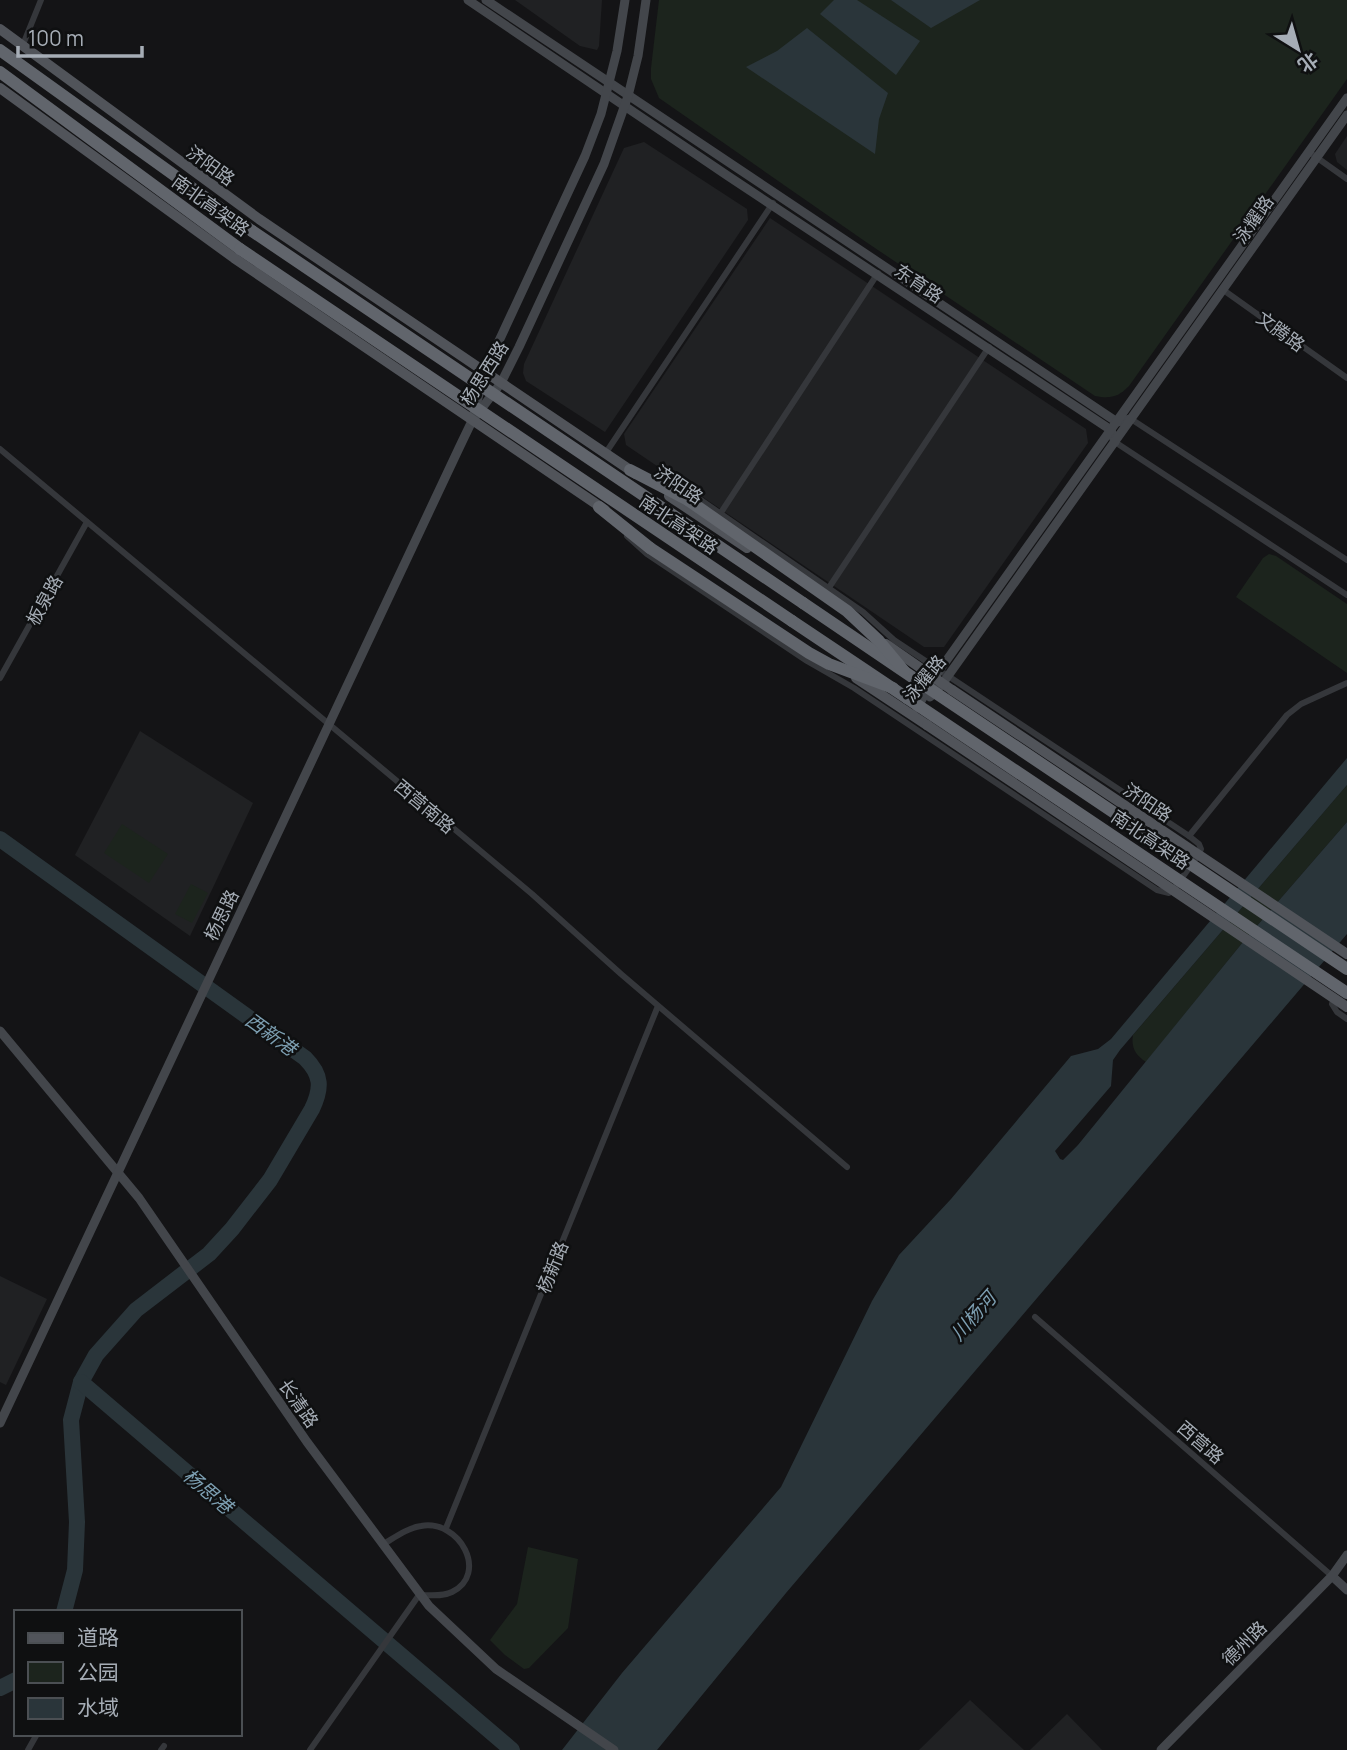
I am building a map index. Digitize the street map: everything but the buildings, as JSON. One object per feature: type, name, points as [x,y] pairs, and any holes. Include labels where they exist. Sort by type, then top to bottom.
[{"type":"highway","name":"南北高架路","points":[[0,50],[251,231],[1347,970]]},
{"type":"highway","name":"南北高架路","points":[[0,72],[240,248],[1347,993]]},
{"type":"highway","points":[[631,470],[688,500],[847,611],[879,641],[904,671]]},
{"type":"highway","points":[[599,507],[650,548],[809,653],[829,664],[893,688]]},
{"type":"main road","name":"济阳路","points":[[0,29],[259,219],[605,454],[941,677],[952,690],[1347,954]]},
{"type":"main road","points":[[0,88],[234,258],[472,421],[1347,1007]]},
{"type":"street","points":[[22,47],[41,0]]},
{"type":"street","name":"东育路","points":[[468,0],[728,176],[775,200]]},
{"type":"street","name":"东育路","points":[[486,0],[610,83],[775,200],[1114,426]]},
{"type":"street","name":"杨思西路","points":[[472,421],[485,371],[585,156],[610,83],[625,0]]},
{"type":"street","name":"杨思西路","points":[[472,421],[501,383],[604,164],[626,106],[638,56],[646,0]]},
{"type":"street","name":"泳耀路","points":[[941,677],[1114,426],[1219,287],[1313,155],[1347,98]]},
{"type":"street","name":"泳耀路","points":[[1313,155],[1347,115]]},
{"type":"street","points":[[1313,155],[1347,179]]},
{"type":"street","points":[[605,454],[775,200]]},
{"type":"street","points":[[720,514],[880,270]]},
{"type":"street","name":"泳耀路","points":[[913,716],[1115,442],[1219,287]]},
{"type":"street","name":"文腾路","points":[[1219,287],[1347,378]]},
{"type":"street","points":[[828,589],[991,344]]},
{"type":"street","points":[[1347,560],[1131,419],[1114,426],[1115,442],[1347,595]]},
{"type":"street","name":"杨思路","points":[[0,1423],[472,421]]},
{"type":"street","name":"西营南路","points":[[0,449],[531,894],[847,1167]]},
{"type":"street","points":[[599,507],[647,554],[807,661],[854,688],[1157,890],[1169,893],[1174,889],[1201,849],[1189,836],[941,677],[863,612],[680,487],[631,470]]},
{"type":"street","name":"板泉路","points":[[0,678],[87,522]]},
{"type":"street","points":[[1189,836],[1287,715],[1301,704],[1347,683]]},
{"type":"street","points":[[1347,979],[1332,1004],[1336,1012],[1347,1019]]},
{"type":"street","name":"杨新路","points":[[446,1528],[658,1006]]},
{"type":"street","name":"长清路","points":[[0,1031],[118,1171],[419,1594],[449,1627],[496,1669],[614,1750]]},
{"type":"street","name":"西营路","points":[[1035,1317],[1347,1590]]},
{"type":"street","points":[[310,1750],[419,1594],[442,1596],[454,1592],[467,1572],[465,1547],[446,1528],[418,1526],[382,1545]]},
{"type":"street","name":"德州路","points":[[1161,1750],[1332,1576],[1347,1555]]},
{"type":"shaded area","points":[[515,0],[602,0],[597,50],[580,46]]},
{"type":"shaded area","points":[[1347,136],[1347,170],[1337,162],[1335,154]]},
{"type":"shaded area","points":[[644,142],[747,209],[748,220],[605,432],[526,381],[524,364],[624,148]]},
{"type":"shaded area","points":[[770,218],[1086,429],[1088,443],[944,647],[924,647],[626,445],[624,434]]},
{"type":"shaded area","points":[[140,731],[253,803],[190,936],[75,855]]},
{"type":"shaded area","points":[[0,1276],[47,1299],[6,1385],[0,1382]]},
{"type":"shaded area","points":[[970,1700],[1024,1750],[919,1750]]},
{"type":"shaded area","points":[[1067,1714],[1102,1750],[1030,1750]]},
{"type":"green space","points":[[659,0],[1347,0],[1347,79],[1129,386],[1114,396],[1101,397],[1095,396],[866,242],[659,98],[651,79],[651,68]]},
{"type":"green space","points":[[1269,554],[1347,604],[1347,673],[1236,597],[1263,558]]},
{"type":"green space","points":[[1347,785],[1347,822],[1243,942],[1146,1062],[1133,1047],[1133,1035]]},
{"type":"green space","points":[[122,824],[168,854],[149,883],[104,853]]},
{"type":"green space","points":[[191,884],[208,893],[192,923],[175,914]]},
{"type":"green space","points":[[528,1547],[578,1559],[568,1628],[529,1668],[524,1669],[490,1640],[517,1604]]},
{"type":"water","points":[[834,0],[857,0],[920,41],[896,75],[820,14]]},
{"type":"water","points":[[891,0],[980,0],[931,28]]},
{"type":"water","points":[[807,28],[888,93],[879,119],[875,154],[746,67],[777,51]]},
{"type":"water","name":"川杨河","points":[[1347,758],[1347,785],[1120,1050],[1113,1060],[1111,1086],[1055,1151],[1060,1159],[1063,1160],[1078,1145],[1243,942],[1347,822],[1347,934],[786,1593],[657,1750],[562,1750],[622,1673],[781,1487],[872,1301],[899,1255],[951,1199],[1071,1056],[1098,1049],[1111,1039]]},
{"type":"waterway","name":"西新港","points":[[0,839],[305,1058],[315,1070],[319,1082],[318,1095],[312,1109],[270,1180],[232,1229],[209,1254],[136,1310],[96,1355],[81,1382],[71,1420],[77,1522],[75,1570],[65,1610]]},
{"type":"waterway","name":"杨思港","points":[[81,1382],[512,1750]]},
{"type":"waterway","name":"杨思港","points":[[0,1688],[14,1681]]}]
